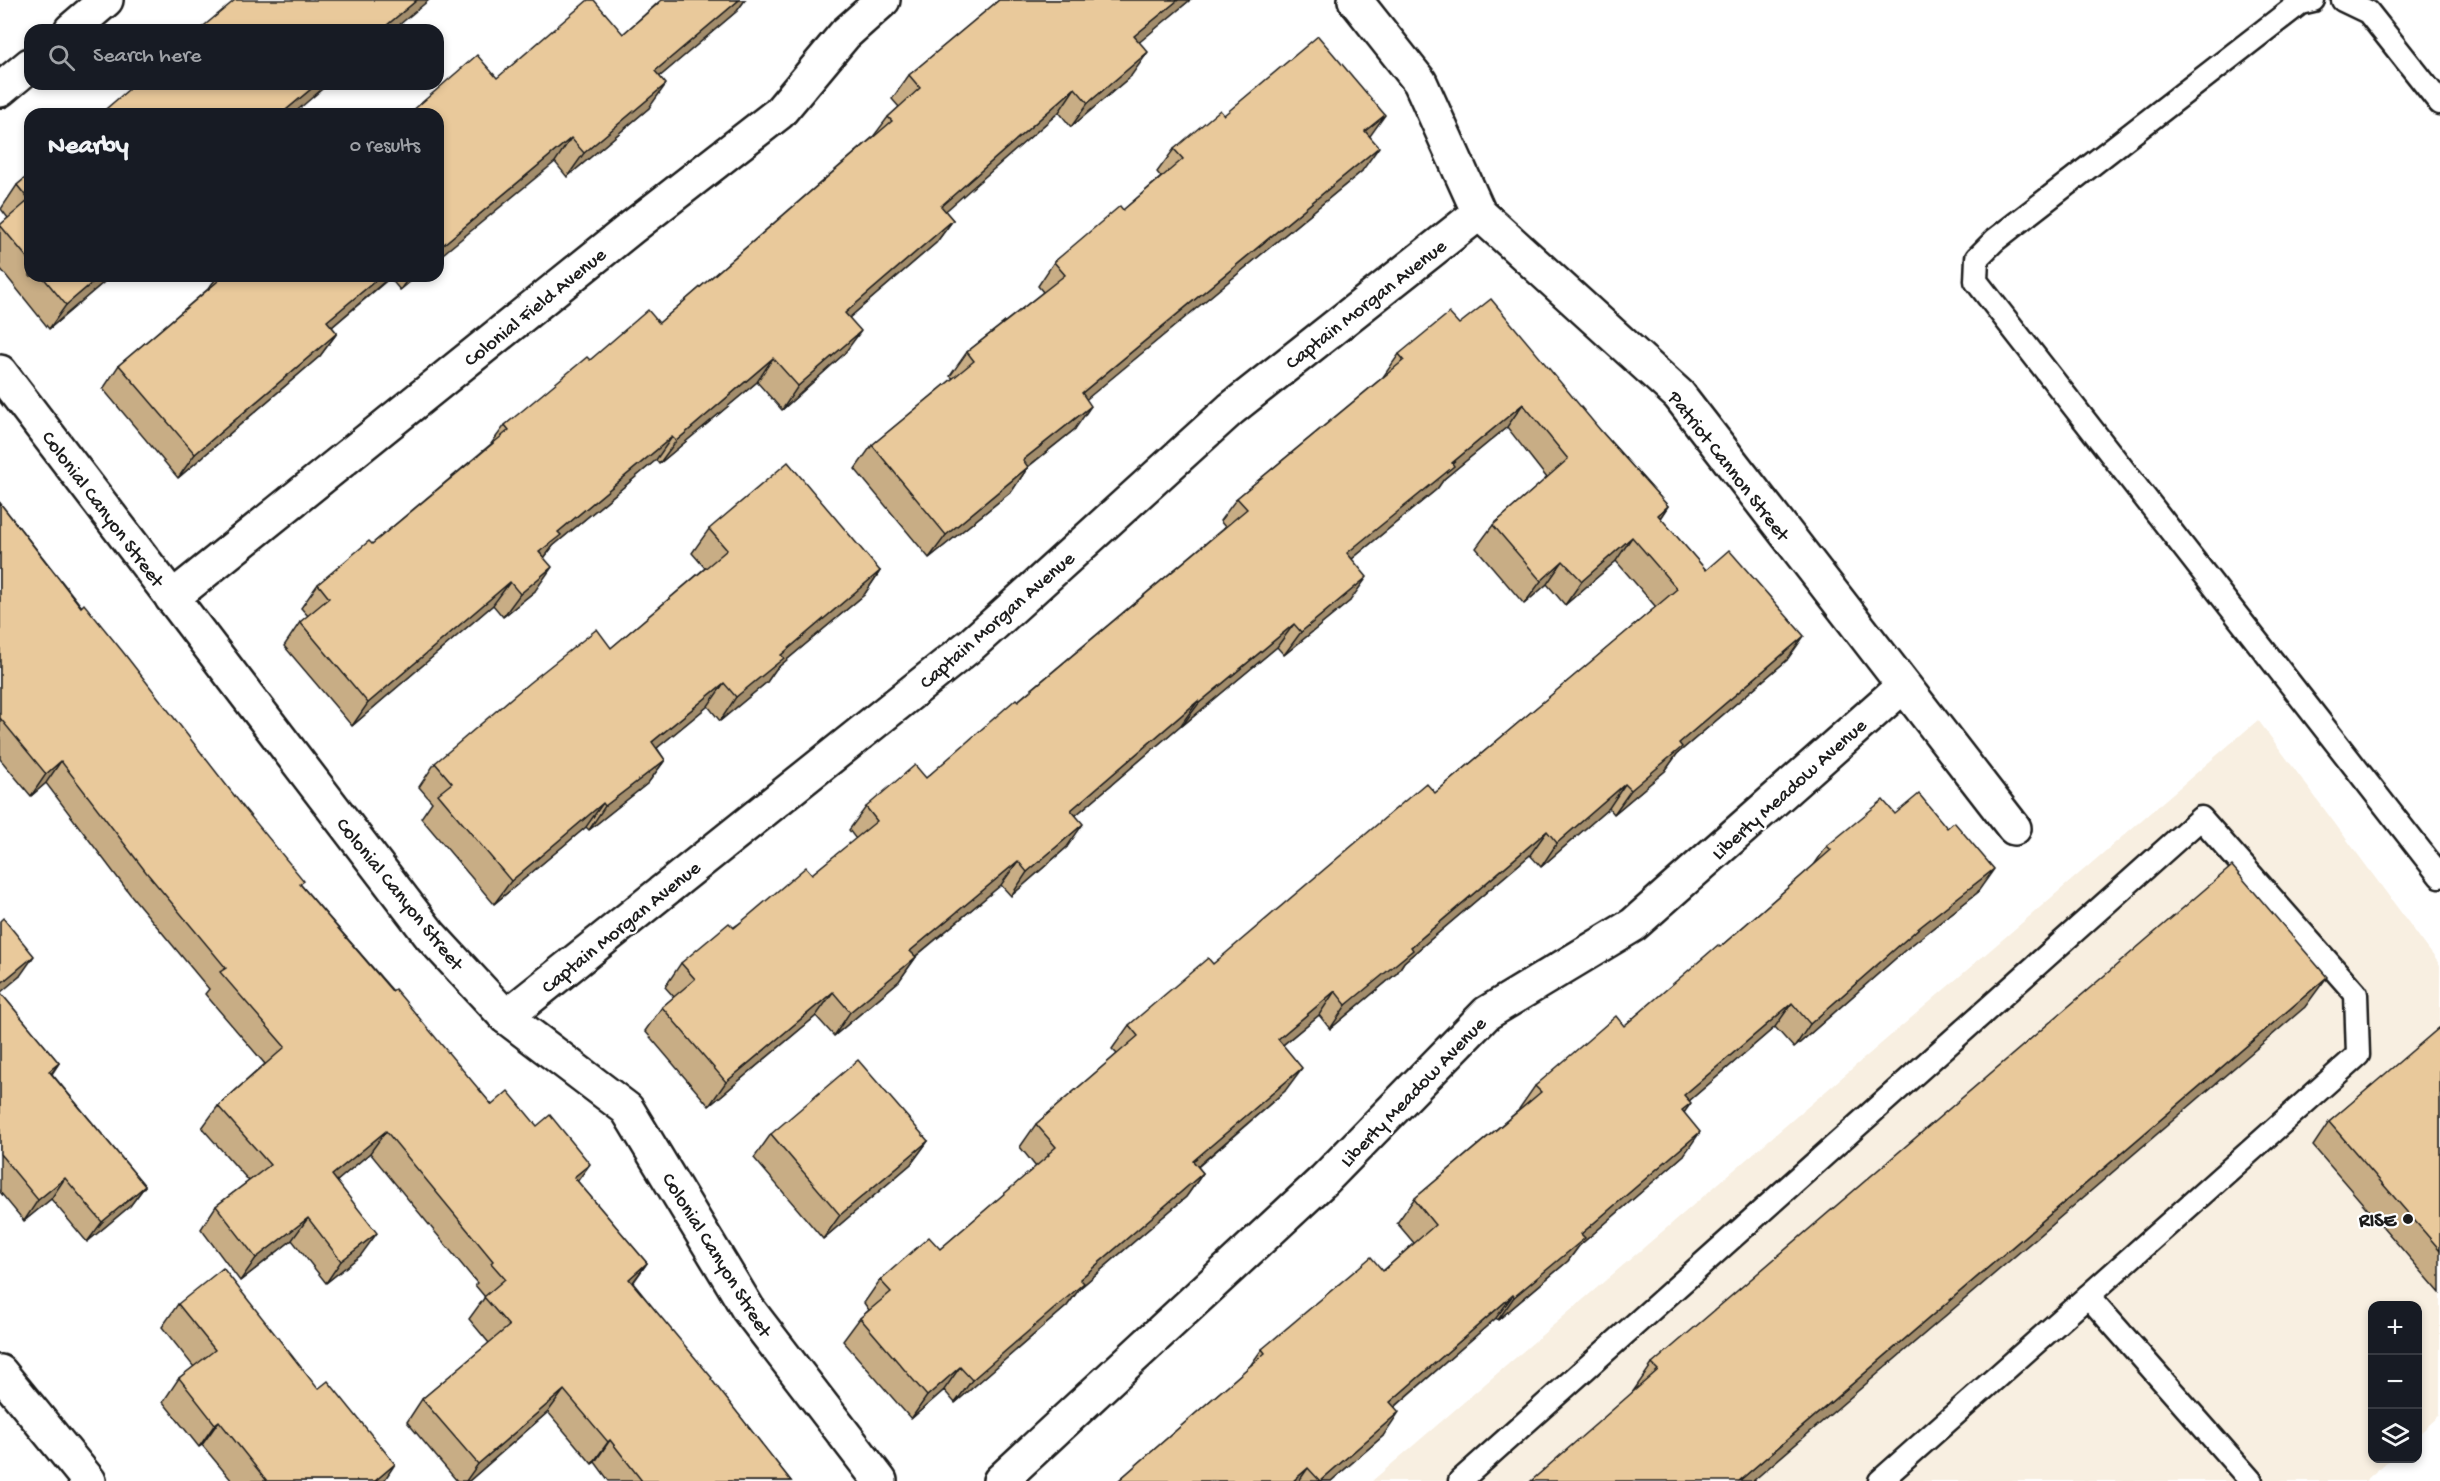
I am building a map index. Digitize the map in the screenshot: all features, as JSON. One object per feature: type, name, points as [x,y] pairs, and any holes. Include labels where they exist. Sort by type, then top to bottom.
[{"type":"street","points":[[78,24],[106,0]]},
{"type":"street","name":"Colonial Field Avenue","points":[[172,598],[631,228],[779,113],[845,34],[883,0]]},
{"type":"street","name":"Patriot Cannon Street","points":[[1354,0],[1420,82],[1479,213],[1678,396],[2014,828]]},
{"type":"street","points":[[0,90],[24,70]]},
{"type":"street","name":"Captain Morgan Avenue","points":[[506,1017],[972,644],[1231,410],[1479,213]]},
{"type":"street","name":"Colonial Canyon Street","points":[[0,372],[430,935],[506,1017],[627,1109],[748,1309],[880,1481]]},
{"type":"street","name":"Liberty Meadow Avenue","points":[[1000,1481],[1324,1180],[1487,1013],[1633,925],[1903,686]]},
{"type":"street","points":[[0,1372],[89,1481]]},
{"type":"lane","points":[[2313,0],[2300,3],[1995,240],[1977,258],[1976,282],[2440,876]]},
{"type":"lane","points":[[2343,0],[2368,12],[2440,103]]},
{"type":"lane","points":[[1460,1481],[2201,818],[2356,994],[2358,1055],[1880,1481]]},
{"type":"lane","points":[[2088,1296],[2251,1481]]},
{"type":"shaded area","points":[[2258,720],[2440,965],[2440,1415],[2422,1431],[2422,1301],[2368,1301],[2368,1463],[2385,1463],[2365,1481],[1372,1481]]},
{"type":"building","points":[[235,0],[417,0],[388,24],[206,24]]},
{"type":"building","points":[[588,0],[594,0],[623,34],[662,0],[739,0],[655,71],[666,84],[584,153],[571,138],[444,244],[444,108],[416,108],[436,90],[444,90],[444,84],[477,55],[497,78]]},
{"type":"building","points":[[999,0],[1178,0],[1134,36],[1148,52],[1088,103],[1075,88],[941,206],[953,220],[845,313],[861,331],[798,386],[773,358],[676,441],[672,437],[558,532],[561,535],[539,552],[552,567],[520,594],[510,582],[368,703],[300,622],[329,598],[318,584],[369,541],[372,544],[509,430],[505,425],[587,357],[590,360],[648,310],[659,323],[892,121],[888,117],[920,88],[909,75]]},
{"type":"building","points":[[1318,36],[1385,115],[1365,131],[1379,147],[1082,393],[1091,406],[1023,460],[1028,467],[946,535],[872,445],[974,361],[967,352],[1065,275],[1054,262],[1120,206],[1123,210],[1183,159],[1174,149],[1220,110],[1224,115]]},
{"type":"building","points":[[128,90],[310,90],[288,108],[107,108]]},
{"type":"building","points":[[24,179],[24,194],[17,185]]},
{"type":"building","points":[[24,204],[24,254],[0,225]]},
{"type":"building","points":[[47,282],[93,282],[66,305]]},
{"type":"building","points":[[217,282],[374,282],[327,321],[337,333],[195,454],[119,365]]},
{"type":"building","points":[[1491,299],[1601,431],[1668,506],[1658,515],[1706,570],[1729,550],[1804,636],[1679,743],[1682,747],[1631,790],[1625,784],[1557,843],[1547,831],[1411,947],[1413,950],[1346,1005],[1335,991],[1278,1039],[1302,1068],[1193,1161],[1203,1173],[1080,1279],[1084,1283],[972,1380],[960,1367],[927,1396],[860,1318],[891,1292],[880,1280],[929,1237],[940,1249],[1049,1155],[1056,1147],[1036,1124],[1138,1036],[1129,1025],[1208,958],[1213,964],[1426,783],[1435,793],[1677,589],[1632,537],[1582,581],[1563,561],[1541,581],[1493,525],[1568,459],[1523,404],[1452,463],[1454,466],[1347,553],[1367,577],[1301,632],[1294,624],[1199,703],[1198,701],[1071,810],[1083,824],[1027,872],[1018,861],[910,951],[916,957],[850,1012],[833,992],[726,1082],[662,1007],[695,979],[681,963],[729,923],[734,928],[806,867],[812,874],[877,821],[866,807],[915,765],[926,778],[1016,699],[1018,701],[1247,509],[1237,498],[1404,360],[1399,354],[1449,313],[1459,324]]},
{"type":"building","points":[[788,462],[880,571],[781,655],[784,658],[736,697],[724,683],[652,742],[665,760],[605,806],[603,803],[511,881],[438,794],[452,783],[435,763],[597,629],[611,648],[727,550],[709,529]]},
{"type":"building","points":[[0,503],[81,607],[84,604],[123,652],[244,808],[304,881],[300,884],[392,991],[395,989],[492,1105],[508,1091],[537,1126],[550,1115],[590,1164],[574,1177],[647,1263],[629,1279],[712,1378],[791,1481],[642,1481],[610,1440],[608,1442],[564,1390],[478,1464],[422,1399],[509,1326],[484,1297],[505,1279],[491,1263],[493,1261],[386,1131],[332,1175],[377,1233],[341,1261],[308,1218],[256,1258],[216,1206],[270,1165],[218,1106],[285,1047],[220,972],[226,968],[146,872],[61,761],[46,774],[0,718]]},
{"type":"building","points":[[1919,794],[1947,828],[1954,822],[1994,869],[1920,927],[1810,1024],[1792,1003],[1684,1095],[1691,1103],[1682,1110],[1700,1132],[1581,1234],[1585,1238],[1514,1297],[1513,1295],[1390,1402],[1399,1412],[1320,1481],[1308,1468],[1293,1481],[1118,1481],[1265,1353],[1262,1349],[1371,1257],[1383,1271],[1435,1225],[1414,1199],[1541,1092],[1535,1086],[1616,1016],[1624,1026],[1718,945],[1720,947],[1831,850],[1827,846],[1883,800],[1895,814]]},
{"type":"building","points":[[2232,866],[2327,977],[1739,1481],[1531,1481],[1658,1370],[1652,1364]]},
{"type":"building","points":[[3,918],[34,956],[0,984],[0,921]]},
{"type":"building","points":[[0,992],[59,1063],[49,1071],[145,1186],[102,1222],[65,1178],[38,1200],[0,1154]]},
{"type":"building","name":"RISE","points":[[2439,1028],[2440,1030],[2440,1250],[2329,1122]]},
{"type":"building","points":[[858,1060],[928,1141],[840,1215],[771,1134]]},
{"type":"building","points":[[223,1268],[318,1389],[328,1381],[395,1464],[375,1481],[267,1481],[219,1421],[215,1424],[179,1378],[215,1350],[178,1304]]},
{"type":"place","name":"RISE","points":[[2408,1219]]}]
